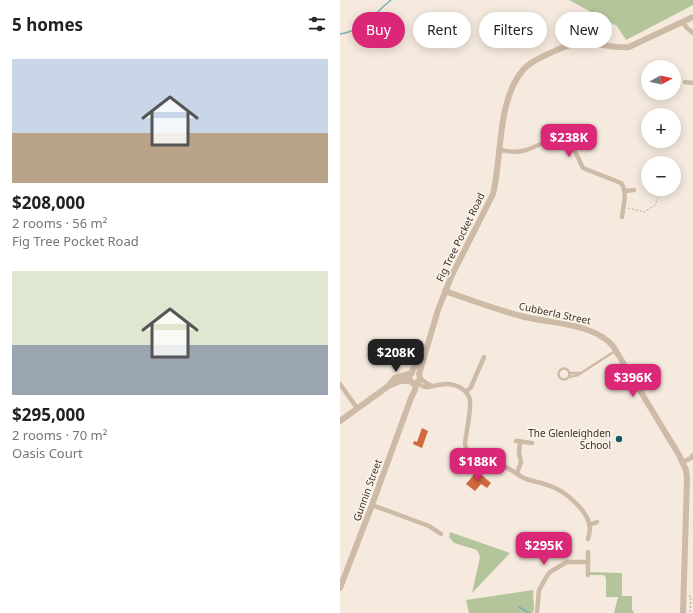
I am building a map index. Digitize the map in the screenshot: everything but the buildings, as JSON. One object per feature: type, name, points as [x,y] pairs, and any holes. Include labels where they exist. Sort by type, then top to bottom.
[{"type":"street","name":"Fig Tree Pocket Road","points":[[415,380],[424,358],[450,277],[493,194],[504,116],[511,91],[520,74],[531,63],[559,49],[573,44],[589,43],[620,48],[629,47],[693,17]]},
{"type":"street","points":[[683,23],[686,28],[693,33]]},
{"type":"street","points":[[685,82],[693,84]]},
{"type":"street","points":[[500,150],[516,152],[523,151],[556,139],[564,141],[572,146],[583,168],[621,183],[625,191],[622,217]]},
{"type":"street","points":[[625,191],[634,190]]},
{"type":"street","name":"Cubberla Street","points":[[445,291],[522,317],[593,331],[608,341],[616,351],[683,462],[686,470],[683,613]]},
{"type":"street","points":[[466,392],[471,387],[484,357]]},
{"type":"street","name":"Fig Tree Pocket Road","points":[[411,373],[424,358]]},
{"type":"street","points":[[340,421],[387,386],[395,378],[401,375],[411,373],[409,377],[432,386],[447,384],[462,388],[470,400],[465,444],[469,456],[504,467],[526,479],[554,487],[572,499],[583,511],[589,525],[588,539]]},
{"type":"street","points":[[387,386],[400,381],[415,380]]},
{"type":"street","name":"Gunnin Street","points":[[340,588],[411,398],[415,380]]},
{"type":"street","points":[[340,384],[357,408]]},
{"type":"street","points":[[517,473],[521,462],[518,441],[532,443]]},
{"type":"street","points":[[683,462],[691,458],[693,455]]},
{"type":"street","points":[[372,505],[429,526],[441,534]]},
{"type":"street","points":[[589,525],[597,522]]},
{"type":"street","points":[[588,552],[588,575]]},
{"type":"street","points":[[537,613],[539,590],[550,572],[567,562],[588,562]]},
{"type":"lane","points":[[579,373],[570,373],[564,369],[560,370],[559,374],[562,380],[566,380],[569,377],[577,375],[616,351]]},
{"type":"lane","points":[[569,377],[570,373]]},
{"type":"path","points":[[623,208],[644,212],[655,205],[658,198]]},
{"type":"path","points":[[689,596],[691,596],[690,613]]},
{"type":"green space","points":[[569,0],[693,0],[693,5],[626,40],[617,26],[612,23],[612,12],[591,12]]},
{"type":"green space","points":[[450,532],[510,553],[472,593],[480,557],[477,550],[454,543],[449,537]]},
{"type":"green space","points":[[590,572],[622,573],[622,596],[632,596],[632,609],[634,613],[614,613],[618,597],[606,597],[606,578],[604,575],[590,575]]},
{"type":"green space","points":[[533,590],[534,610],[532,613],[469,613],[466,600]]},
{"type":"waterway","points":[[340,34],[349,32],[363,25],[391,0]]},
{"type":"waterway","points":[[519,607],[529,613]]},
{"type":"place","name":"The Glenleighden School","points":[[619,439]]}]
